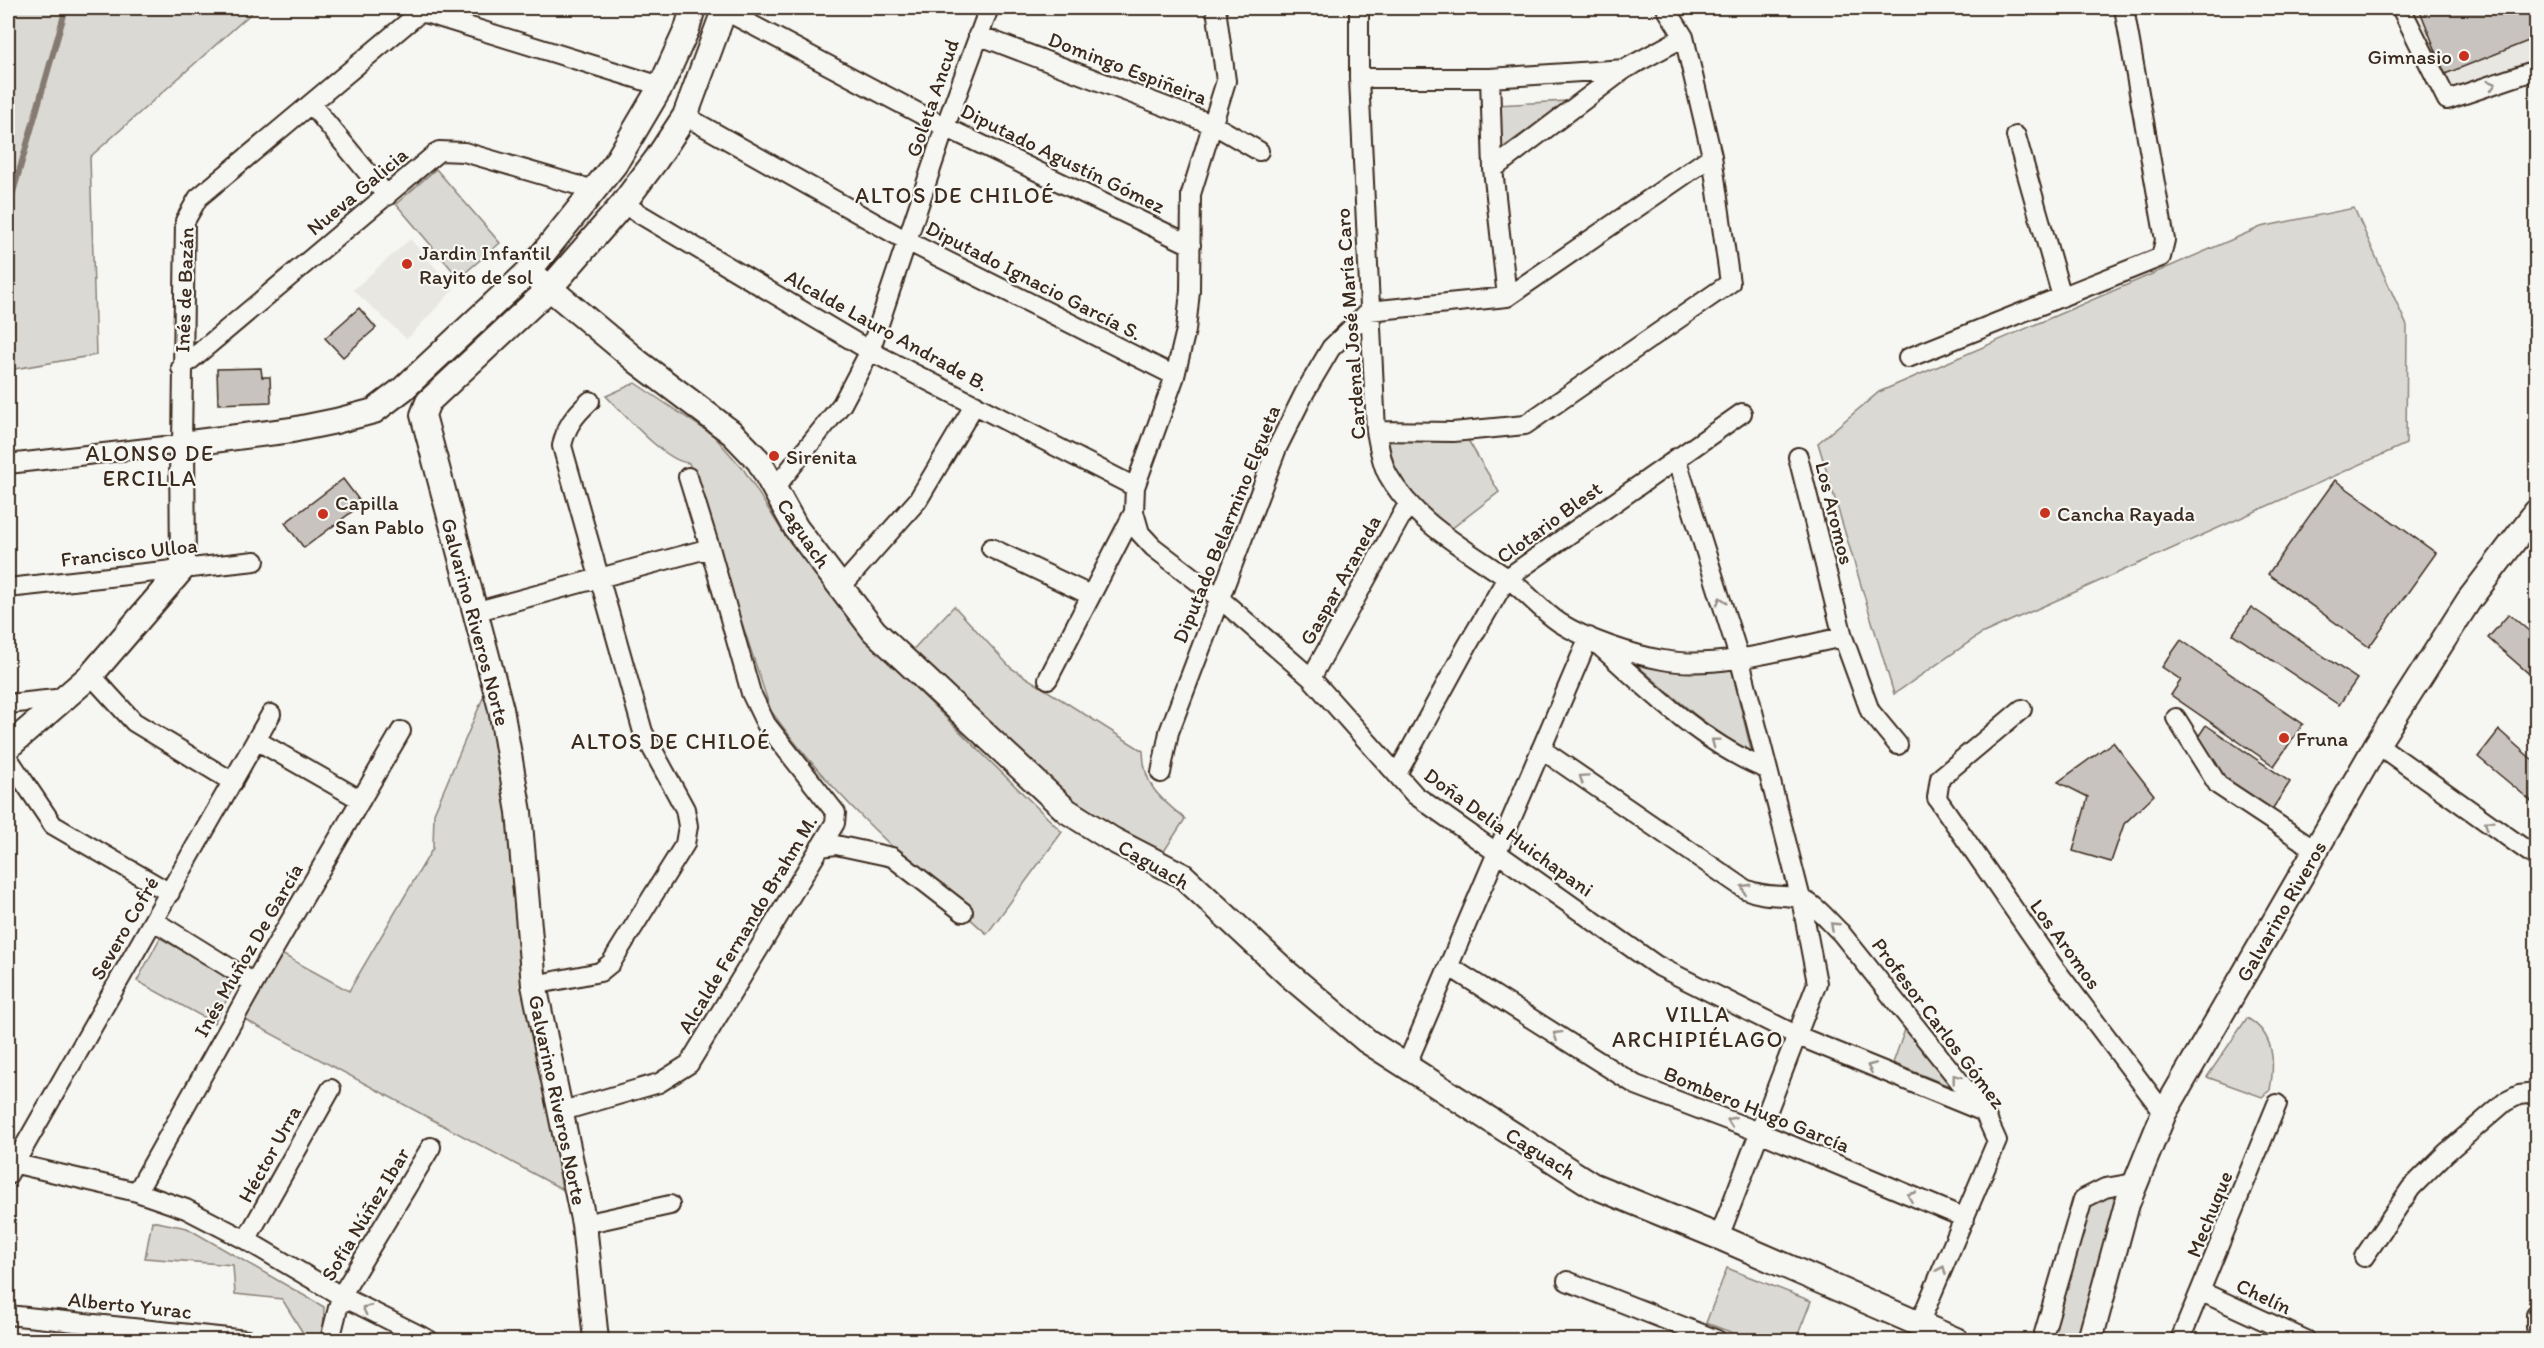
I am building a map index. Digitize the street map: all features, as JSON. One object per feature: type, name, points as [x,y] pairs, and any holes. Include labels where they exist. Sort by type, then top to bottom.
[{"type":"street","points":[[8,464],[292,430],[374,411],[403,389],[529,271],[615,164],[661,86],[687,29],[693,8]]},
{"type":"street","name":"Goleta Ancud","points":[[774,489],[842,404],[870,351],[945,127],[988,8]]},
{"type":"street","points":[[1048,679],[1134,512],[1135,487],[1175,376],[1186,330],[1191,245],[1191,194],[1226,81],[1216,8]]},
{"type":"street","name":"Cardenal José María Caro","points":[[1359,8],[1359,78],[1376,431],[1387,474],[1408,504],[1450,541],[1507,578],[1561,623],[1589,637],[1662,660],[1689,663],[1739,657],[1844,637]]},
{"type":"street","points":[[1376,431],[1453,432],[1525,425],[1731,283],[1712,156],[1684,38],[1666,8]]},
{"type":"street","points":[[1908,358],[2161,257],[2165,240],[2124,8]]},
{"type":"street","points":[[2401,8],[2447,100],[2536,70]]},
{"type":"street","name":"Galvarino Riveros Norte","points":[[596,1341],[584,1224],[534,985],[519,812],[501,709],[423,415],[428,402],[550,288],[623,204],[656,160],[685,116],[725,9]]},
{"type":"street","name":"Diputado Agustín Gómez","points":[[725,9],[945,127],[1191,245]]},
{"type":"street","name":"Inés de Bazán","points":[[183,568],[181,368],[185,221],[198,198],[418,14],[425,13],[661,86]]},
{"type":"street","name":"Domingo Espiñeira","points":[[978,35],[1214,125],[1259,151]]},
{"type":"street","points":[[1493,170],[1625,69],[1684,38]]},
{"type":"street","points":[[1359,78],[1490,78],[1625,69]]},
{"type":"street","points":[[1490,78],[1493,170],[1507,297]]},
{"type":"street","points":[[311,104],[387,196]]},
{"type":"street","name":"Diputado Ignacio García S.","points":[[685,116],[907,241],[1175,376]]},
{"type":"street","points":[[2016,136],[2062,297]]},
{"type":"street","name":"Nueva Galicia","points":[[181,368],[439,151],[464,152],[594,190]]},
{"type":"street","points":[[1369,311],[1507,297],[1712,156]]},
{"type":"street","name":"Alcalde Lauro Andrade B.","points":[[623,204],[870,351],[1135,487]]},
{"type":"street","name":"Caguach","points":[[529,271],[638,362],[732,433],[759,461],[796,528],[874,631],[1067,811],[1113,840],[1183,876],[1288,974],[1367,1041],[1592,1185],[1719,1237],[1956,1341]]},
{"type":"street","name":"Diputado Belarmino Elgueta","points":[[1161,773],[1169,732],[1218,597],[1277,448],[1305,392],[1331,348],[1369,311]]},
{"type":"street","points":[[534,985],[600,972],[611,963],[686,844],[688,826],[685,809],[643,732],[562,446],[565,431],[573,416],[590,401]]},
{"type":"street","points":[[841,587],[918,500],[975,405]]},
{"type":"street","name":"Clotario Blest","points":[[1397,774],[1507,578],[1742,414]]},
{"type":"street","name":"Los Aromos","points":[[1798,457],[1844,637],[1870,711],[1898,745]]},
{"type":"street","points":[[1676,458],[1739,657],[1766,770],[1801,899],[1817,983],[1719,1237]]},
{"type":"street","points":[[474,612],[710,548],[688,477]]},
{"type":"street","name":"Gaspar Araneda","points":[[1311,678],[1408,504]]},
{"type":"street","name":"Doña Delia Huichapani","points":[[1134,512],[1140,532],[1153,546],[1218,597],[1311,678],[1415,795],[1498,855],[1656,965],[1798,1036],[1984,1112]]},
{"type":"street","name":"Galvarino Riveros","points":[[2090,1341],[2134,1183],[2164,1113],[2377,744],[2469,600],[2536,513]]},
{"type":"street","name":"Alcalde Fernando Brahm M.","points":[[559,1112],[659,1083],[689,1064],[835,823],[836,813],[766,724],[751,693],[710,548]]},
{"type":"street","points":[[991,548],[1090,595]]},
{"type":"street","name":"Francisco Ulloa","points":[[8,588],[255,561]]},
{"type":"street","points":[[8,747],[91,675],[183,568]]},
{"type":"street","points":[[1406,1066],[1498,855],[1589,637],[1679,715],[1737,758],[1766,770]]},
{"type":"street","points":[[91,675],[134,722],[234,782]]},
{"type":"street","points":[[8,704],[64,698]]},
{"type":"street","name":"Los Aromos","points":[[2022,709],[1940,778],[1937,798],[2053,966],[2164,1113]]},
{"type":"street","name":"Severo Cofré","points":[[10,1167],[154,921],[271,714]]},
{"type":"street","points":[[2176,718],[2218,785],[2316,850]]},
{"type":"street","name":"Inés Muñoz De García","points":[[137,1192],[254,983],[401,731]]},
{"type":"street","points":[[256,740],[361,800]]},
{"type":"street","points":[[2377,744],[2533,850]]},
{"type":"street","points":[[1541,749],[1745,889],[1765,896],[1801,899]]},
{"type":"street","points":[[8,758],[53,825],[170,893]]},
{"type":"street","points":[[820,847],[836,844],[892,857],[963,912]]},
{"type":"street","name":"Profesor Carlos Gómez","points":[[1801,899],[1841,933],[1984,1112],[1998,1141],[1919,1324]]},
{"type":"street","points":[[154,921],[254,983]]},
{"type":"street","name":"Bombero Hugo García","points":[[1450,967],[1636,1085],[1759,1132],[1965,1218]]},
{"type":"street","name":"Héctor Urra","points":[[246,1240],[331,1089]]},
{"type":"street","points":[[2364,1257],[2411,1188],[2446,1153],[2505,1102],[2519,1095],[2536,1093]]},
{"type":"street","name":"Mechuque","points":[[2180,1341],[2202,1292],[2277,1104]]},
{"type":"street","name":"Sofía Núñez Ibar","points":[[330,1341],[341,1296],[431,1147]]},
{"type":"street","points":[[10,1167],[137,1192],[186,1209],[246,1240],[341,1296],[429,1341]]},
{"type":"street","points":[[2042,1341],[2083,1200],[2105,1188],[2134,1183]]},
{"type":"street","points":[[584,1224],[670,1204]]},
{"type":"street","points":[[1567,1281],[1717,1341]]},
{"type":"street","name":"Chelín","points":[[2202,1292],[2306,1341]]},
{"type":"street","name":"Alberto Yurac","points":[[8,1315],[247,1341]]},
{"type":"street","points":[[2536,1315],[2536,1327]]},
{"type":"shaded area","points":[[8,8],[257,8],[90,157],[96,355],[8,370]]},
{"type":"shaded area","points":[[2401,8],[2536,8],[2536,70],[2447,100]]},
{"type":"shaded area","points":[[1568,101],[1498,151],[1497,105]]},
{"type":"shaded area","points":[[436,169],[500,243],[459,278],[396,204]]},
{"type":"shaded area","name":"Cancha Rayada","points":[[2354,208],[2407,326],[2406,444],[1981,634],[1894,694],[1818,443],[1879,392],[2261,227]]},
{"type":"shaded area","name":"Jardin Infantil Rayito de sol","points":[[410,239],[454,289],[407,339],[353,290]]},
{"type":"shaded area","points":[[635,383],[714,436],[744,470],[784,534],[876,649],[1062,832],[987,934],[873,828],[819,772],[771,711],[689,463],[680,461],[657,446],[606,396]]},
{"type":"shaded area","points":[[1468,440],[1499,492],[1451,529],[1415,498],[1395,469],[1388,441]]},
{"type":"shaded area","points":[[954,606],[1011,668],[1143,751],[1146,774],[1150,783],[1161,797],[1185,819],[1157,862],[1113,840],[904,659]]},
{"type":"shaded area","points":[[1633,662],[1658,668],[1682,670],[1731,667],[1752,754],[1705,722]]},
{"type":"shaded area","points":[[488,686],[514,809],[527,991],[562,1189],[242,1018],[278,952],[349,991],[433,848],[434,813]]},
{"type":"shaded area","points":[[160,938],[237,981],[214,1023],[137,981]]},
{"type":"shaded area","points":[[2247,1018],[2263,1032],[2271,1050],[2270,1090],[2262,1097],[2207,1077]]},
{"type":"shaded area","points":[[1907,1024],[1961,1091],[1893,1063]]},
{"type":"shaded area","points":[[2125,1191],[2084,1340],[2049,1340],[2088,1205],[2099,1197]]},
{"type":"shaded area","points":[[152,1221],[187,1228],[324,1307],[323,1336],[303,1333],[282,1299],[235,1294],[233,1265],[145,1258]]},
{"type":"shaded area","points":[[1727,1268],[1811,1301],[1796,1340],[1752,1340],[1706,1323]]},
{"type":"building","name":"Gimnasio","points":[[2419,8],[2536,8],[2536,38],[2445,74]]},
{"type":"building","points":[[359,308],[376,328],[343,357],[325,338]]},
{"type":"building","points":[[261,368],[262,377],[270,377],[271,402],[218,404],[217,369]]},
{"type":"building","name":"Capilla San Pablo","points":[[343,479],[362,504],[304,548],[285,523]]},
{"type":"building","points":[[2335,480],[2436,553],[2369,647],[2268,574]]},
{"type":"building","points":[[2251,607],[2357,679],[2339,705],[2233,634]]},
{"type":"building","points":[[2509,614],[2536,637],[2536,675],[2534,678],[2488,638]]},
{"type":"building","points":[[2181,640],[2303,724],[2274,766],[2171,695],[2181,680],[2162,667]]},
{"type":"building","points":[[2206,725],[2290,782],[2271,811],[2221,778],[2198,737]]},
{"type":"building","points":[[2499,730],[2536,763],[2536,805],[2478,757]]},
{"type":"building","points":[[2113,742],[2154,795],[2124,824],[2111,862],[2073,851],[2088,797],[2058,782]]},
{"type":"waterway","points":[[8,210],[66,8]]},
{"type":"place","name":"Gimnasio","points":[[2464,56]]},
{"type":"place","name":"Jardin Infantil Rayito de sol","points":[[407,264]]},
{"type":"place","name":"Sirenita","points":[[774,456]]},
{"type":"place","name":"Cancha Rayada","points":[[2045,513]]},
{"type":"place","name":"Capilla San Pablo","points":[[323,514]]},
{"type":"place","name":"Fruna","points":[[2284,738]]},
{"type":"district","name":"ALTOS DE CHILOÉ","points":[[955,195]]},
{"type":"district","name":"ALONSO DE ERCILLA","points":[[150,466]]},
{"type":"district","name":"ALTOS DE CHILOÉ","points":[[671,741]]},
{"type":"district","name":"VILLA ARCHIPIÉLAGO","points":[[1698,1026]]}]
